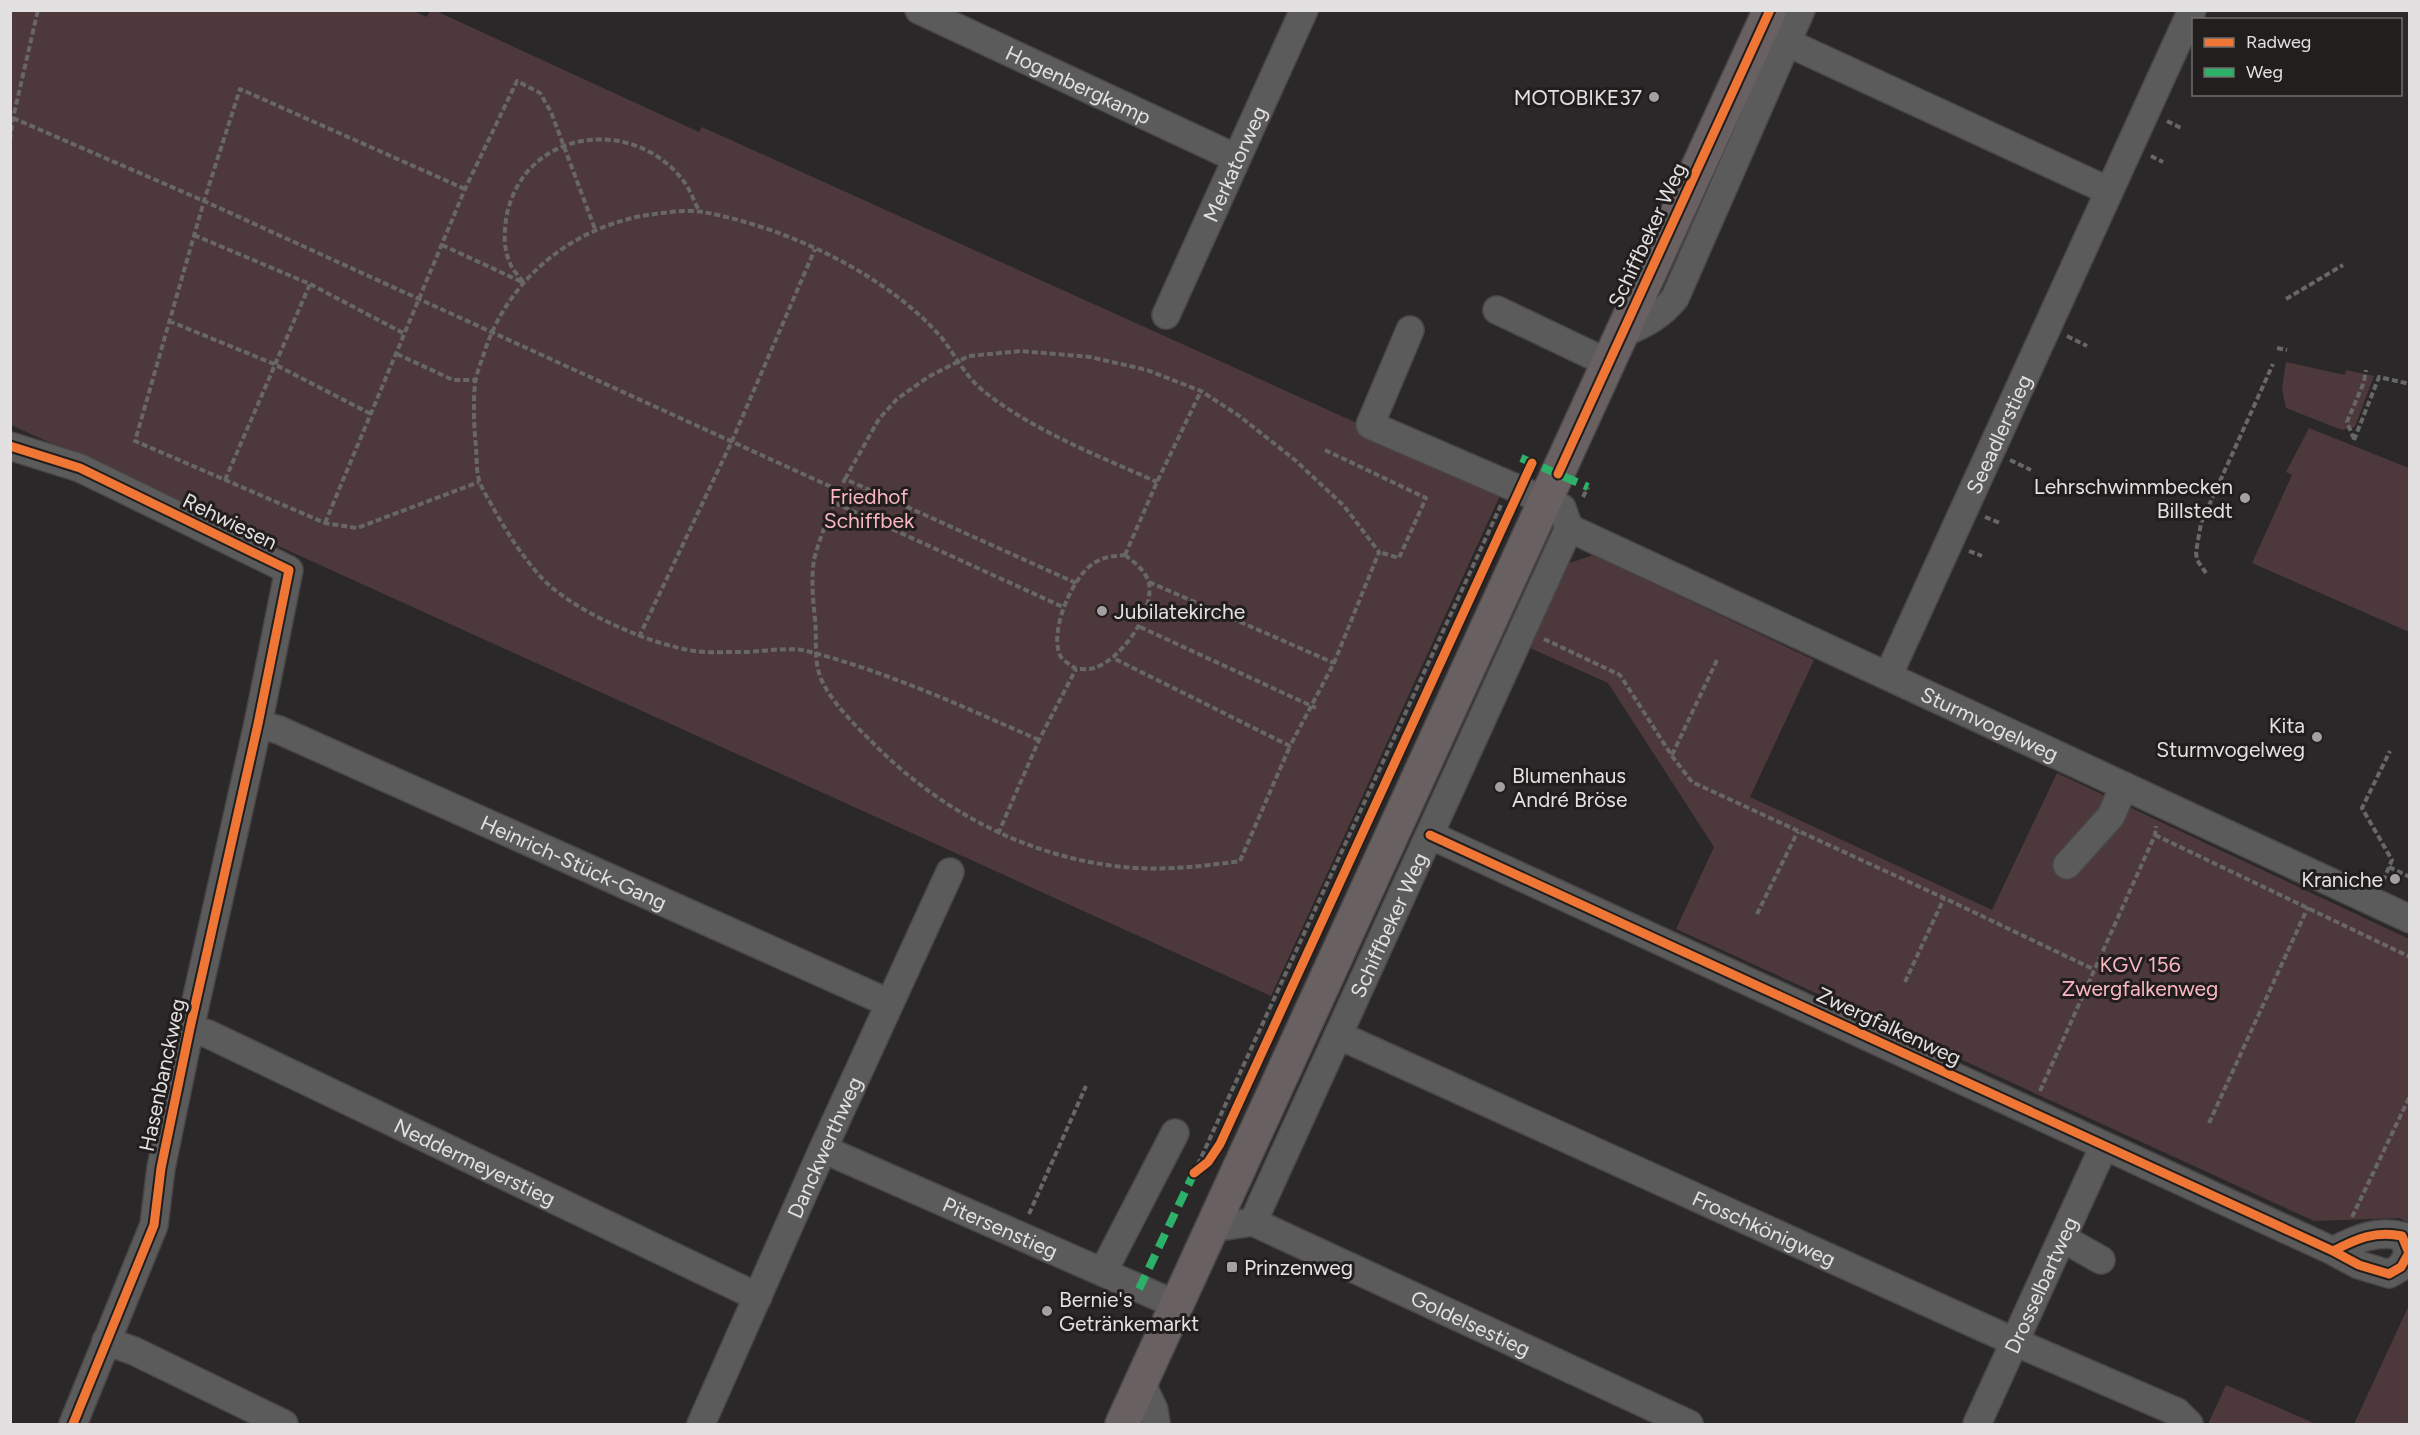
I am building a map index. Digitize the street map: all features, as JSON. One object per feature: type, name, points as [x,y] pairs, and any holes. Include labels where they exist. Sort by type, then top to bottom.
[{"type":"main road","name":"Schiffbeker Weg","points":[[1122,1425],[1212,1228],[1525,491],[1608,363],[1770,10]]},
{"type":"street","name":"Hogenbergkamp","points":[[919,10],[1236,158]]},
{"type":"street","name":"Merkatorweg","points":[[1166,315],[1304,10]]},
{"type":"street","name":"Schiffbeker Weg","points":[[1622,334],[1654,320],[1675,298],[1801,10]]},
{"type":"street","name":"Seeadlerstieg","points":[[1888,676],[2015,420],[2109,191],[2192,10]]},
{"type":"street","points":[[1786,42],[2109,191]]},
{"type":"street","points":[[1497,310],[1608,363]]},
{"type":"street","points":[[1410,330],[1370,425],[1562,508],[1569,528]]},
{"type":"street","name":"Rehwiesen","points":[[10,446],[80,468],[289,570],[258,724]]},
{"type":"street","name":"Schiffbeker Weg","points":[[1253,1222],[1569,528]]},
{"type":"street","name":"Sturmvogelweg","points":[[1569,528],[2409,919]]},
{"type":"street","name":"Heinrich-Stück-Gang","points":[[258,724],[290,734],[889,1003]]},
{"type":"street","name":"Hasenbanckweg","points":[[73,1425],[154,1225],[161,1168],[190,1028],[258,724]]},
{"type":"street","points":[[2067,865],[2111,816],[2124,786]]},
{"type":"street","name":"Zwergfalkenweg","points":[[1430,835],[2333,1251]]},
{"type":"street","name":"Danckwerthweg","points":[[702,1425],[823,1149],[950,872]]},
{"type":"street","name":"Neddermeyerstieg","points":[[190,1028],[208,1034],[758,1297]]},
{"type":"street","name":"Froschkönigweg","points":[[1338,1035],[2015,1342],[2177,1412],[2188,1424]]},
{"type":"street","points":[[1103,1272],[1175,1134]]},
{"type":"street","name":"Drosselbartweg","points":[[1977,1425],[2104,1146]]},
{"type":"street","name":"Pitersenstieg","points":[[823,1149],[1177,1305]]},
{"type":"street","points":[[1212,1228],[1253,1222]]},
{"type":"street","name":"Goldelsestieg","points":[[1253,1222],[1689,1425]]},
{"type":"street","points":[[2062,1239],[2101,1260]]},
{"type":"street","points":[[106,1341],[135,1351],[284,1425]]},
{"type":"street","points":[[1141,1382],[1154,1410],[1156,1425]]},
{"type":"path","points":[[10,140],[38,10]]},
{"type":"path","points":[[325,522],[465,189],[517,81],[540,93],[551,112],[596,229]]},
{"type":"path","points":[[465,189],[240,89],[204,201],[135,441],[325,522],[357,528],[479,482]]},
{"type":"path","points":[[13,118],[204,201],[838,490]]},
{"type":"path","points":[[2163,120],[2181,128]]},
{"type":"path","points":[[523,282],[510,264],[504,231],[510,201],[524,176],[545,157],[564,146],[600,138],[632,142],[656,155],[683,179],[699,211]]},
{"type":"path","points":[[2147,155],[2163,162]]},
{"type":"path","points":[[1040,740],[943,698],[871,671],[801,649],[746,652],[695,651],[639,637],[586,611],[543,580],[507,535],[479,482],[474,429],[476,381],[491,333],[523,282],[552,256],[596,229],[627,219],[661,213],[699,211],[758,226],[815,249],[860,271],[897,297],[942,338],[957,363],[984,392],[1030,422],[1157,482]]},
{"type":"path","points":[[194,235],[310,284],[405,334]]},
{"type":"path","points":[[442,245],[523,282]]},
{"type":"path","points":[[639,637],[732,441],[815,249]]},
{"type":"path","points":[[2286,299],[2343,264]]},
{"type":"path","points":[[225,480],[310,284]]},
{"type":"path","points":[[169,321],[274,364],[371,414]]},
{"type":"path","points":[[2277,348],[2286,350]]},
{"type":"path","points":[[1326,450],[1426,498],[1399,558],[1379,552],[1344,506],[1295,460],[1238,415],[1201,391],[1147,370],[1090,357],[1021,351],[969,356],[928,377],[897,399],[879,419],[838,490],[814,560],[813,597],[819,675],[841,710],[888,758],[946,805],[998,834],[1031,846],[1080,859],[1136,868],[1206,866],[1240,861],[1290,746],[1334,663],[1379,552]]},
{"type":"path","points":[[397,354],[453,380],[476,381]]},
{"type":"path","points":[[2206,573],[2197,560],[2196,551],[2201,523],[2216,495],[2273,364]]},
{"type":"path","points":[[2366,370],[2364,382],[2347,422],[2354,440],[2379,377],[2409,384]]},
{"type":"path","points":[[1125,555],[1201,391]]},
{"type":"path","points":[[845,479],[1076,583]]},
{"type":"path","points":[[1471,596],[1525,491]]},
{"type":"path","points":[[1194,1173],[1525,491]]},
{"type":"path","points":[[835,503],[1063,608]]},
{"type":"path","points":[[1982,515],[2000,523]]},
{"type":"path","points":[[1149,582],[1147,607],[1140,627],[1113,658],[1093,668],[1076,669],[1061,657],[1057,637],[1063,608],[1076,583],[1089,566],[1106,556],[1125,555],[1140,567],[1149,582],[1334,663]]},
{"type":"path","points":[[1140,627],[1316,708]]},
{"type":"path","points":[[1523,630],[1620,675],[1672,756],[1692,782],[2093,969]]},
{"type":"path","points":[[1113,658],[1290,746]]},
{"type":"path","points":[[1672,756],[1717,660]]},
{"type":"path","points":[[998,834],[1040,740],[1076,669]]},
{"type":"path","points":[[2374,902],[2392,860],[2362,808],[2390,751]]},
{"type":"path","points":[[1757,914],[1798,831]]},
{"type":"path","points":[[2032,1111],[2093,969],[2155,835],[2409,957]]},
{"type":"path","points":[[2389,867],[2409,877]]},
{"type":"path","points":[[1905,982],[1944,898]]},
{"type":"path","points":[[2209,1123],[2308,907]]},
{"type":"path","points":[[1019,1236],[1086,1086]]},
{"type":"path","points":[[2333,1251],[2409,1096]]},
{"type":"path","points":[[1194,1173],[1208,1162],[1214,1153]]},
{"type":"green space","name":"Friedhof Schiffbek","points":[[412,10],[427,17],[430,11],[436,11],[699,132],[702,127],[1503,489],[1271,996],[11,425],[10,11]]},
{"type":"green space","points":[[2286,362],[2345,375],[2346,370],[2374,376],[2355,427],[2342,430],[2286,408],[2282,389]]},
{"type":"green space","points":[[2309,428],[2409,468],[2409,632],[2252,563],[2292,475],[2286,472]]},
{"type":"green space","name":"KGV 156 Zwergfalkenweg","points":[[1593,555],[1814,660],[1750,797],[1992,910],[2057,773],[2409,939],[2409,1223],[2399,1218],[2314,1221],[1676,929],[1714,847],[1608,683],[1530,648],[1567,564]]},
{"type":"green space","points":[[2409,1305],[2409,1424],[2354,1424]]},
{"type":"green space","points":[[2226,1385],[2316,1424],[2208,1424]]},
{"type":"marked path","points":[[1521,458],[1588,487]]},
{"type":"marked path","points":[[1139,1289],[1194,1173]]},
{"type":"cycle path","points":[[1558,474],[1770,10]]},
{"type":"cycle path","points":[[10,446],[80,468],[289,570],[258,724],[161,1168],[154,1225],[73,1424]]},
{"type":"cycle path","points":[[1194,1173],[1208,1162],[1220,1144],[1532,463]]},
{"type":"cycle path","points":[[1430,835],[2359,1265],[2389,1274],[2401,1267],[2409,1253],[2402,1236],[2393,1234],[2358,1239],[2333,1251]]},
{"type":"place","name":"MOTOBIKE37","points":[[1654,97]]},
{"type":"place","name":"Lehrschwimmbecken Billstedt","points":[[2245,498]]},
{"type":"place","name":"Jubilatekirche","points":[[1102,611]]},
{"type":"place","name":"Kita Sturmvogelweg","points":[[2317,737]]},
{"type":"place","name":"Blumenhaus André Bröse","points":[[1500,787]]},
{"type":"place","name":"Kraniche","points":[[2395,879]]},
{"type":"place","name":"Prinzenweg","points":[[1232,1267]]},
{"type":"place","name":"Bernie's Getränkemarkt","points":[[1047,1311]]}]
